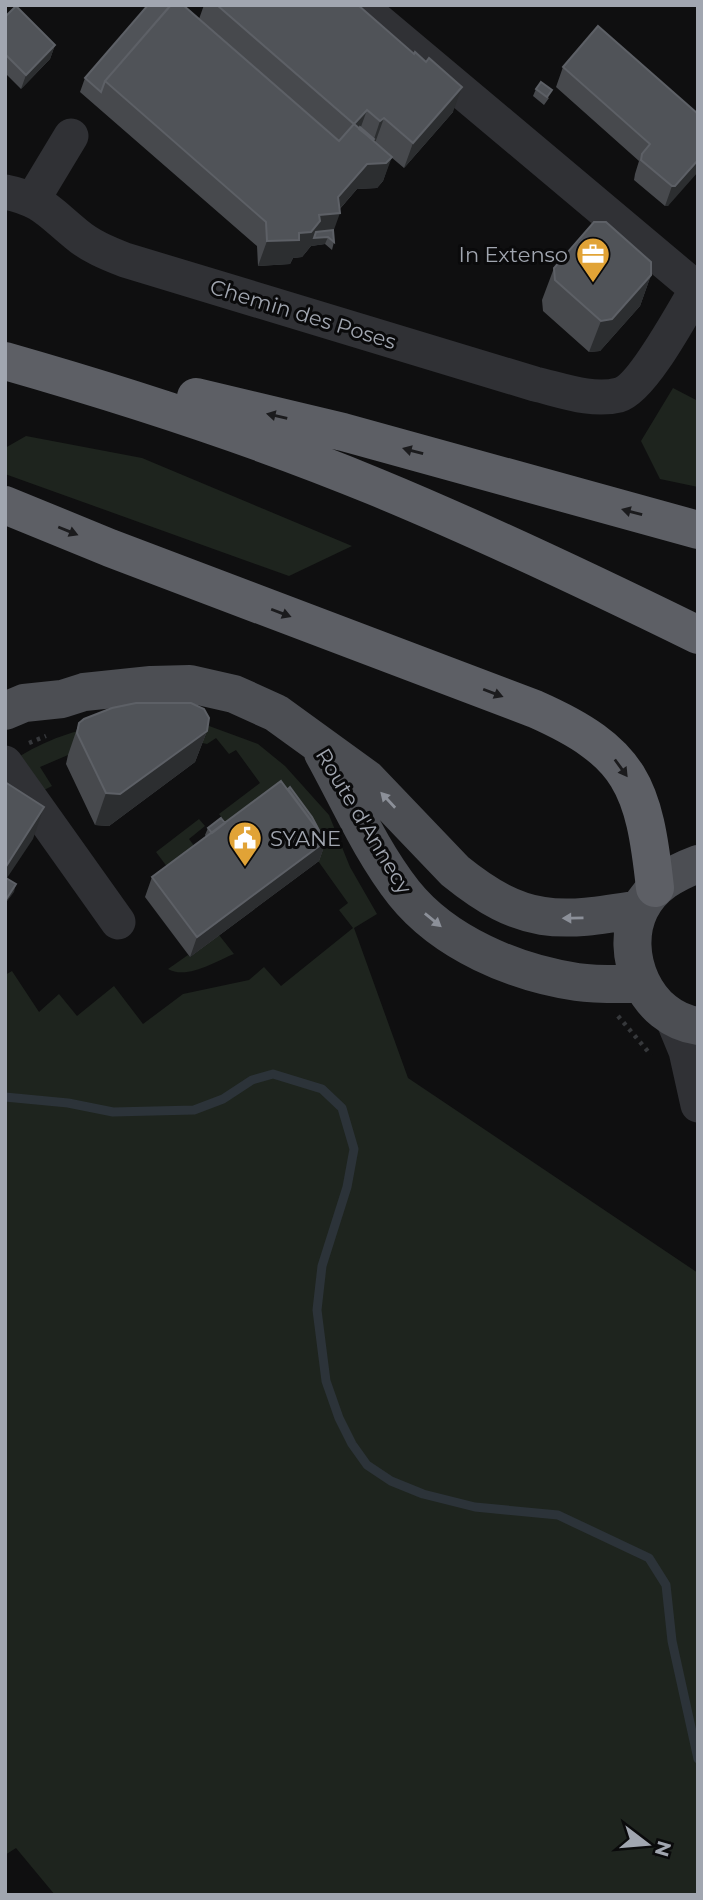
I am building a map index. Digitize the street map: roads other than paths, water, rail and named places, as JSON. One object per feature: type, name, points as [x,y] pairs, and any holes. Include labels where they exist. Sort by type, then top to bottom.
[{"type":"highway","points":[[5,353],[343,432],[698,530]]},
{"type":"highway","points":[[5,361],[117,393],[215,426],[374,486],[547,561],[698,635]]},
{"type":"highway","points":[[5,505],[110,548],[570,724],[596,741],[615,759],[628,777],[645,817],[648,899]]},
{"type":"main road","name":"Route d'Annecy","points":[[5,711],[24,703],[62,699],[84,692],[152,685],[190,684],[234,694],[276,713],[367,779],[455,871],[506,905],[521,911],[567,919],[588,918],[648,899]]},
{"type":"main road","name":"Route d'Annecy","points":[[5,734],[22,727],[62,699]]},
{"type":"main road","name":"Route d'Annecy","points":[[316,741],[405,894],[450,934],[495,958],[542,975],[580,982],[642,984]]},
{"type":"main road","points":[[685,1022],[654,1002],[642,984],[633,960],[633,934],[648,899],[675,872],[698,864]]},
{"type":"street","points":[[359,5],[697,288]]},
{"type":"street","points":[[19,195],[71,136]]},
{"type":"street","name":"Chemin des Poses","points":[[19,195],[57,216],[76,234],[97,248],[125,260],[535,384],[586,396],[617,396],[626,393],[643,375],[697,288]]},
{"type":"street","points":[[5,763],[118,922]]},
{"type":"street","points":[[685,1022],[686,1051],[698,1105]]},
{"type":"waterway","points":[[5,1097],[68,1103],[113,1112],[194,1110],[223,1099],[252,1080],[273,1074],[322,1089],[342,1108],[354,1149],[347,1187],[322,1266],[317,1310],[326,1381],[352,1444],[367,1465],[391,1481],[423,1494],[475,1507],[558,1515],[649,1558],[666,1585],[672,1641],[698,1759]]},
{"type":"place","name":"In Extenso","points":[[593,284]]},
{"type":"place","name":"SYANE","points":[[245,868]]}]
